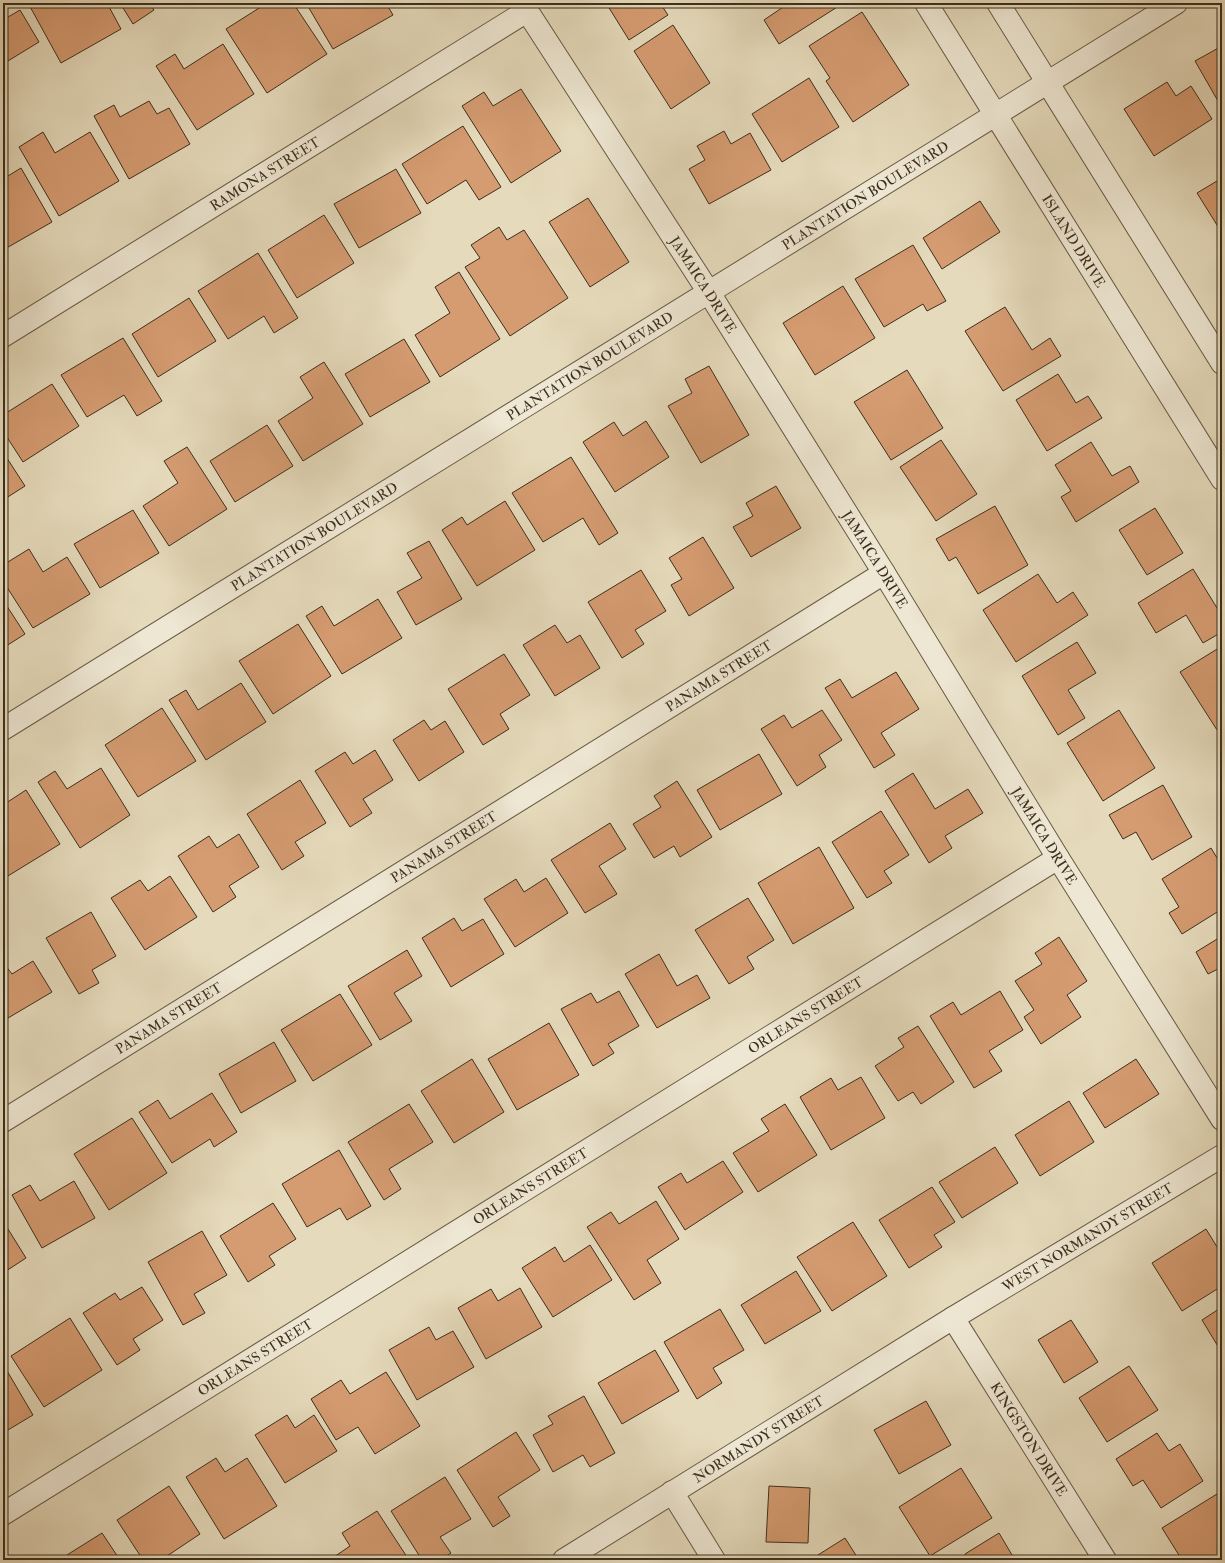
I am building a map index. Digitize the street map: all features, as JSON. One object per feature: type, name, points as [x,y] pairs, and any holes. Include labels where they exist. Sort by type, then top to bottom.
[{"type":"street","name":"ISLAND DRIVE","points":[[926,3],[1222,479]]},
{"type":"street","points":[[998,3],[1222,363]]},
{"type":"street","name":"PLANTATION BOULEVARD","points":[[3,729],[708,291],[1176,3]]},
{"type":"street","name":"JAMAICA DRIVE","points":[[524,7],[708,291],[884,573],[1058,858],[1222,1119]]},
{"type":"street","name":"RAMONA STREET","points":[[3,336],[524,7]]},
{"type":"street","name":"PANAMA STREET","points":[[3,1121],[884,573]]},
{"type":"street","name":"ORLEANS STREET","points":[[3,1514],[1058,858]]},
{"type":"street","name":"WEST NORMANDY STREET","points":[[953,1318],[1222,1156]]},
{"type":"street","name":"NORMANDY STREET","points":[[564,1560],[953,1318]]},
{"type":"street","name":"KINGSTON DRIVE","points":[[953,1318],[1105,1560]]},
{"type":"street","points":[[672,1492],[714,1560]]},
{"type":"building","points":[[28,3],[107,3],[121,29],[61,63]]},
{"type":"building","points":[[120,3],[149,3],[154,10],[133,24]]},
{"type":"building","points":[[267,3],[293,3],[327,54],[267,93],[226,29]]},
{"type":"building","points":[[306,3],[386,3],[393,15],[333,49]]},
{"type":"building","points":[[606,3],[660,3],[668,15],[629,40]]},
{"type":"building","points":[[789,3],[842,4],[779,44],[764,20]]},
{"type":"building","points":[[20,10],[39,42],[3,64],[3,20]]},
{"type":"building","points":[[862,12],[909,85],[853,122],[826,81],[830,78],[809,46]]},
{"type":"building","points":[[673,25],[710,83],[671,109],[634,51]]},
{"type":"building","points":[[223,44],[254,94],[197,130],[156,66],[175,54],[184,69]]},
{"type":"building","points":[[1222,46],[1222,108],[1195,61]]},
{"type":"building","points":[[809,78],[839,127],[782,162],[752,114]]},
{"type":"building","points":[[1167,82],[1176,96],[1191,86],[1212,119],[1154,156],[1124,109]]},
{"type":"building","points":[[521,89],[561,151],[511,183],[462,106],[484,92],[493,106]]},
{"type":"building","points":[[149,101],[157,114],[169,108],[190,144],[129,179],[94,116],[114,105],[120,117]]},
{"type":"building","points":[[463,126],[501,187],[479,200],[466,180],[427,204],[402,164]]},
{"type":"building","points":[[724,131],[731,144],[750,133],[771,170],[709,204],[689,169],[705,160],[697,146]]},
{"type":"building","points":[[43,132],[55,153],[90,132],[119,181],[59,216],[19,147]]},
{"type":"building","points":[[21,168],[52,222],[3,250],[3,179]]},
{"type":"building","points":[[396,169],[421,213],[359,248],[334,204]]},
{"type":"building","points":[[1222,178],[1222,233],[1197,193]]},
{"type":"building","points":[[588,198],[629,262],[590,287],[549,222]]},
{"type":"building","points":[[980,201],[1000,232],[942,269],[923,238]]},
{"type":"building","points":[[324,215],[354,263],[297,298],[268,250]]},
{"type":"building","points":[[499,227],[507,240],[524,230],[568,298],[510,336],[465,267],[480,258],[471,245]]},
{"type":"building","points":[[913,245],[946,301],[927,311],[923,304],[884,327],[855,279]]},
{"type":"building","points":[[258,253],[298,318],[274,333],[264,316],[228,339],[198,291]]},
{"type":"building","points":[[459,272],[500,339],[440,377],[415,335],[450,313],[435,287]]},
{"type":"building","points":[[843,286],[875,338],[815,375],[783,323]]},
{"type":"building","points":[[189,298],[216,341],[158,377],[132,334]]},
{"type":"building","points":[[1005,307],[1032,350],[1050,338],[1061,356],[1003,391],[965,331]]},
{"type":"building","points":[[123,338],[162,401],[137,416],[124,395],[87,417],[61,375]]},
{"type":"building","points":[[404,339],[430,382],[370,417],[345,374]]},
{"type":"building","points":[[324,362],[363,424],[303,461],[278,421],[313,398],[300,377]]},
{"type":"building","points":[[709,366],[749,435],[701,463],[668,406],[692,393],[685,379]]},
{"type":"building","points":[[907,370],[943,428],[891,460],[854,402]]},
{"type":"building","points":[[1058,374],[1076,403],[1088,396],[1102,418],[1047,451],[1016,400]]},
{"type":"building","points":[[52,384],[79,426],[23,462],[3,431],[3,415]]},
{"type":"building","points":[[646,421],[669,457],[615,492],[583,442],[614,422],[623,436]]},
{"type":"building","points":[[267,425],[293,466],[235,502],[210,461]]},
{"type":"building","points":[[941,440],[977,494],[936,521],[900,467]]},
{"type":"building","points":[[1091,442],[1112,476],[1130,466],[1139,482],[1076,522],[1061,497],[1071,491],[1055,465]]},
{"type":"building","points":[[187,447],[227,509],[169,546],[143,506],[178,483],[164,461]]},
{"type":"building","points":[[3,452],[25,486],[3,500]]},
{"type":"building","points":[[571,457],[618,533],[599,545],[583,518],[543,542],[512,493]]},
{"type":"building","points":[[776,486],[801,528],[751,557],[733,527],[753,516],[746,503]]},
{"type":"building","points":[[505,501],[535,550],[477,586],[442,530],[462,517],[467,525]]},
{"type":"building","points":[[995,506],[1028,565],[978,594],[956,557],[949,561],[936,539]]},
{"type":"building","points":[[1155,508],[1183,553],[1147,575],[1119,530]]},
{"type":"building","points":[[133,510],[159,553],[100,588],[74,544]]},
{"type":"building","points":[[703,537],[734,588],[689,616],[671,585],[682,579],[669,558]]},
{"type":"building","points":[[429,541],[462,599],[416,625],[397,592],[422,578],[407,553]]},
{"type":"building","points":[[29,549],[43,572],[67,557],[90,594],[33,628],[3,581],[3,565]]},
{"type":"building","points":[[1193,569],[1222,616],[1222,632],[1203,643],[1186,615],[1156,633],[1138,603]]},
{"type":"building","points":[[641,570],[666,611],[635,630],[644,644],[622,658],[588,602]]},
{"type":"building","points":[[1038,574],[1057,603],[1073,592],[1088,615],[1016,662],[983,610]]},
{"type":"building","points":[[378,599],[402,638],[342,674],[306,616],[322,606],[334,626]]},
{"type":"building","points":[[3,600],[25,634],[3,648]]},
{"type":"building","points":[[298,624],[331,676],[273,714],[239,661]]},
{"type":"building","points":[[555,625],[567,643],[580,635],[600,668],[555,696],[523,645]]},
{"type":"building","points":[[1077,642],[1096,673],[1068,690],[1085,718],[1058,735],[1022,676]]},
{"type":"building","points":[[1222,646],[1222,727],[1217,730],[1180,672]]},
{"type":"building","points":[[504,654],[530,695],[500,714],[509,729],[483,745],[448,689]]},
{"type":"building","points":[[896,672],[919,709],[881,733],[895,755],[874,768],[825,688],[840,679],[852,698]]},
{"type":"building","points":[[241,683],[266,722],[206,760],[169,700],[186,690],[198,710]]},
{"type":"building","points":[[162,708],[196,761],[138,797],[105,745]]},
{"type":"building","points":[[822,710],[842,740],[819,755],[826,767],[797,786],[761,729],[784,715],[792,728]]},
{"type":"building","points":[[1119,710],[1155,768],[1103,801],[1067,743]]},
{"type":"building","points":[[424,720],[431,730],[445,721],[464,752],[419,781],[393,740]]},
{"type":"building","points":[[375,750],[393,780],[363,799],[372,813],[350,827],[315,771],[345,752],[353,764]]},
{"type":"building","points":[[759,754],[782,794],[720,830],[697,790]]},
{"type":"building","points":[[101,768],[130,815],[80,848],[38,782],[55,771],[67,789]]},
{"type":"building","points":[[913,773],[935,809],[968,789],[983,813],[945,836],[952,848],[929,863],[885,791]]},
{"type":"building","points":[[300,780],[326,823],[295,842],[304,856],[282,870],[247,814]]},
{"type":"building","points":[[677,781],[712,837],[680,857],[674,846],[654,858],[633,824],[661,807],[654,796]]},
{"type":"building","points":[[1163,785],[1192,837],[1152,860],[1136,832],[1123,839],[1109,815]]},
{"type":"building","points":[[26,790],[60,844],[3,879],[3,805]]},
{"type":"building","points":[[881,811],[909,855],[884,871],[892,883],[867,898],[832,842]]},
{"type":"building","points":[[610,823],[626,849],[599,866],[617,894],[585,913],[551,860]]},
{"type":"building","points":[[239,834],[259,867],[229,886],[236,897],[213,912],[178,856],[209,836],[217,848]]},
{"type":"building","points":[[819,847],[854,908],[793,944],[758,883]]},
{"type":"building","points":[[1211,848],[1222,866],[1222,909],[1182,934],[1169,913],[1179,907],[1162,879]]},
{"type":"building","points":[[170,876],[197,917],[145,950],[111,898],[140,880],[148,891]]},
{"type":"building","points":[[546,878],[568,913],[515,947],[484,899],[516,879],[524,892]]},
{"type":"building","points":[[748,898],[774,940],[747,957],[754,969],[729,984],[695,930]]},
{"type":"building","points":[[91,912],[116,956],[92,970],[99,983],[79,994],[46,938]]},
{"type":"building","points":[[454,918],[462,931],[483,919],[504,954],[451,987],[422,938]]},
{"type":"building","points":[[1222,936],[1222,972],[1220,968],[1208,974],[1196,952]]},
{"type":"building","points":[[1059,937],[1087,981],[1067,995],[1081,1017],[1041,1044],[1024,1017],[1034,1010],[1015,981],[1042,964],[1035,953]]},
{"type":"building","points":[[407,950],[422,976],[394,993],[412,1021],[380,1040],[348,986]]},
{"type":"building","points":[[659,954],[677,986],[697,975],[710,998],[657,1028],[625,974]]},
{"type":"building","points":[[33,961],[52,992],[3,1021],[3,966],[5,965],[12,974]]},
{"type":"building","points":[[619,991],[639,1026],[608,1044],[614,1053],[593,1066],[561,1009],[591,993],[597,1003]]},
{"type":"building","points":[[1000,991],[1023,1030],[989,1051],[1002,1071],[974,1088],[930,1016],[953,1002],[961,1015]]},
{"type":"building","points":[[340,994],[372,1045],[313,1081],[281,1030]]},
{"type":"building","points":[[549,1023],[579,1075],[517,1110],[488,1059]]},
{"type":"building","points":[[918,1026],[954,1082],[921,1104],[913,1092],[898,1101],[875,1066],[904,1047],[898,1038]]},
{"type":"building","points":[[274,1042],[296,1081],[241,1113],[219,1074]]},
{"type":"building","points":[[472,1059],[504,1112],[454,1143],[421,1091]]},
{"type":"building","points":[[1136,1059],[1159,1094],[1105,1128],[1083,1093]]},
{"type":"building","points":[[861,1077],[885,1118],[831,1150],[800,1097],[831,1078],[838,1090]]},
{"type":"building","points":[[212,1093],[237,1132],[214,1147],[210,1139],[172,1163],[139,1112],[158,1100],[170,1119]]},
{"type":"building","points":[[1069,1101],[1094,1142],[1040,1176],[1015,1135]]},
{"type":"building","points":[[409,1104],[433,1142],[389,1169],[401,1189],[384,1200],[348,1142]]},
{"type":"building","points":[[785,1104],[817,1155],[758,1192],[733,1153],[769,1131],[761,1119]]},
{"type":"building","points":[[132,1118],[167,1173],[109,1210],[74,1154]]},
{"type":"building","points":[[995,1147],[1018,1183],[962,1218],[939,1182]]},
{"type":"building","points":[[339,1150],[371,1206],[347,1220],[340,1208],[307,1227],[282,1184]]},
{"type":"building","points":[[723,1161],[743,1192],[685,1230],[658,1187],[681,1173],[687,1183]]},
{"type":"building","points":[[74,1181],[95,1218],[42,1248],[12,1195],[30,1185],[40,1201]]},
{"type":"building","points":[[932,1187],[955,1222],[934,1235],[942,1247],[909,1268],[879,1220]]},
{"type":"building","points":[[656,1201],[679,1239],[647,1260],[661,1283],[634,1300],[587,1227],[611,1212],[619,1224]]},
{"type":"building","points":[[273,1203],[296,1239],[269,1256],[275,1265],[248,1282],[220,1236]]},
{"type":"building","points":[[3,1221],[26,1258],[3,1273]]},
{"type":"building","points":[[853,1222],[887,1276],[832,1311],[797,1257]]},
{"type":"building","points":[[1206,1229],[1222,1255],[1222,1286],[1182,1311],[1152,1263]]},
{"type":"building","points":[[202,1231],[227,1275],[194,1294],[205,1313],[183,1325],[148,1262]]},
{"type":"building","points":[[590,1245],[612,1280],[553,1317],[522,1268],[555,1247],[564,1262]]},
{"type":"building","points":[[796,1271],[821,1311],[765,1344],[741,1305]]},
{"type":"building","points":[[142,1287],[163,1320],[133,1339],[140,1350],[117,1365],[83,1313],[115,1293],[120,1300]]},
{"type":"building","points":[[520,1288],[542,1327],[486,1359],[458,1308],[491,1289],[498,1301]]},
{"type":"building","points":[[1222,1307],[1222,1353],[1202,1320]]},
{"type":"building","points":[[720,1309],[744,1350],[713,1368],[722,1383],[697,1399],[664,1342]]},
{"type":"building","points":[[70,1318],[102,1370],[44,1407],[11,1356]]},
{"type":"building","points":[[1071,1320],[1098,1362],[1064,1383],[1038,1340]]},
{"type":"building","points":[[429,1327],[436,1340],[453,1331],[474,1367],[417,1400],[389,1350]]},
{"type":"building","points":[[655,1350],[679,1391],[622,1424],[598,1383]]},
{"type":"building","points":[[3,1364],[33,1415],[3,1433]]},
{"type":"building","points":[[1129,1366],[1158,1410],[1107,1442],[1079,1398]]},
{"type":"building","points":[[386,1372],[420,1426],[375,1454],[358,1427],[336,1440],[311,1399],[341,1380],[350,1394]]},
{"type":"building","points":[[584,1396],[615,1453],[590,1467],[583,1455],[553,1472],[533,1435],[553,1424],[548,1416]]},
{"type":"building","points":[[926,1401],[951,1445],[899,1474],[874,1430]]},
{"type":"building","points":[[287,1415],[295,1428],[314,1415],[337,1451],[285,1483],[255,1435]]},
{"type":"building","points":[[516,1432],[540,1470],[498,1497],[510,1516],[493,1527],[457,1470]]},
{"type":"building","points":[[1157,1433],[1169,1451],[1180,1444],[1203,1481],[1161,1508],[1143,1480],[1133,1486],[1116,1459]]},
{"type":"building","points":[[216,1458],[225,1472],[247,1458],[277,1506],[224,1539],[186,1477]]},
{"type":"building","points":[[961,1468],[992,1518],[930,1556],[899,1507]]},
{"type":"building","points":[[445,1477],[471,1519],[440,1537],[451,1553],[440,1560],[422,1560],[391,1511]]},
{"type":"building","points":[[169,1486],[200,1534],[161,1560],[143,1560],[117,1520]]},
{"type":"building","points":[[769,1486],[810,1488],[808,1543],[766,1542]]},
{"type":"building","points":[[1217,1494],[1222,1502],[1222,1560],[1182,1560],[1162,1528]]},
{"type":"building","points":[[377,1511],[409,1560],[332,1560],[331,1559],[350,1546],[342,1533]]},
{"type":"building","points":[[102,1533],[120,1560],[59,1560]]},
{"type":"building","points":[[999,1533],[1015,1560],[968,1560],[965,1554]]},
{"type":"building","points":[[845,1538],[859,1560],[810,1560]]}]
